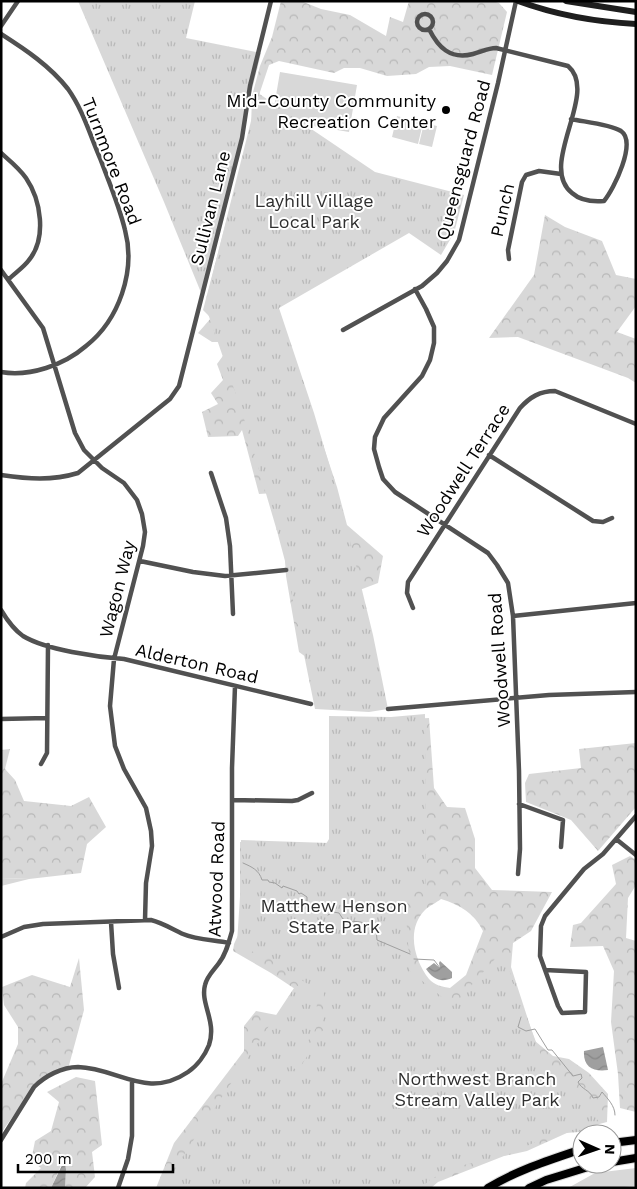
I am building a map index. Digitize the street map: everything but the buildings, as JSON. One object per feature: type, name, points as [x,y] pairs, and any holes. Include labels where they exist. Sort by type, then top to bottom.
[{"type":"highway","points":[[622,1142],[636,1140]]},
{"type":"highway","points":[[488,1188],[500,1180],[540,1163],[572,1152]]},
{"type":"highway","points":[[622,1160],[636,1158]]},
{"type":"highway","points":[[529,1188],[546,1180],[572,1172]]},
{"type":"main road","points":[[517,1],[537,8],[586,19],[636,24]]},
{"type":"main road","points":[[566,1],[636,12]]},
{"type":"street","points":[[1,26],[18,1]]},
{"type":"street","name":"Sullivan Lane","points":[[1,475],[25,478],[61,478],[78,473],[170,399],[179,386],[242,138],[250,86],[271,1]]},
{"type":"street","name":"Queensguard Road","points":[[343,330],[415,289],[437,274],[459,240],[517,1]]},
{"type":"street","points":[[429,28],[440,47],[450,53],[465,55],[491,48],[568,66],[578,83],[560,165],[561,174],[568,190],[578,198],[593,202],[604,201],[610,194],[623,168],[628,142],[626,135],[621,131],[571,119]]},
{"type":"street","name":"Turnmore Road","points":[[1,34],[41,61],[60,79],[81,108],[126,231],[128,256],[121,297],[115,312],[106,327],[94,340],[80,352],[54,365],[31,372],[1,372]]},
{"type":"street","points":[[1,153],[15,165],[27,180],[40,216],[39,234],[34,251],[29,260],[9,278]]},
{"type":"street","name":"Punch","points":[[509,259],[508,250],[522,182],[526,175],[539,171],[561,174]]},
{"type":"street","name":"Wagon Way","points":[[1,270],[9,278],[43,328],[75,433],[84,450],[93,460],[124,483],[137,500],[142,514],[145,532],[140,561],[114,658],[110,706],[115,746],[124,769],[146,808],[151,831],[152,846],[146,883],[145,920]]},
{"type":"street","name":"Woodwell Road","points":[[415,289],[434,327],[434,343],[430,360],[422,376],[384,418],[375,437],[374,449],[387,484],[395,492],[488,552],[508,584],[513,616],[517,697],[520,849],[518,874]]},
{"type":"street","name":"Woodwell Terrace","points":[[413,608],[406,593],[408,582],[520,408],[529,399],[545,391],[560,392],[636,424]]},
{"type":"street","points":[[489,455],[593,521],[603,522],[612,518]]},
{"type":"street","points":[[211,473],[226,518],[230,546],[233,614]]},
{"type":"street","points":[[140,561],[192,572],[232,575],[286,570]]},
{"type":"street","points":[[513,616],[636,603]]},
{"type":"street","name":"Alderton Road","points":[[1,610],[11,626],[18,632],[48,646],[124,659],[311,704]]},
{"type":"street","points":[[40,764],[47,752],[48,646]]},
{"type":"street","name":"Atwood Road","points":[[1,1140],[34,1087],[50,1075],[78,1068],[99,1070],[132,1081],[147,1083],[171,1081],[192,1069],[204,1056],[211,1037],[211,1023],[204,994],[205,985],[209,976],[221,961],[232,931],[232,800],[235,686]]},
{"type":"street","points":[[388,709],[517,697],[636,692]]},
{"type":"street","points":[[1,718],[47,718]]},
{"type":"street","points":[[232,800],[292,801],[312,793]]},
{"type":"street","points":[[519,804],[563,820],[561,847]]},
{"type":"street","points":[[545,970],[586,972],[586,1012],[562,1013],[545,970],[540,956],[541,926],[545,916],[584,870],[603,854],[636,816]]},
{"type":"street","points":[[616,839],[636,855]]},
{"type":"street","points":[[1,937],[24,927],[43,924],[145,920],[162,922],[183,934],[229,943]]},
{"type":"street","points":[[111,922],[113,954],[119,988]]},
{"type":"street","points":[[118,1188],[128,1159],[132,1136],[132,1081]]},
{"type":"green space","points":[[78,1],[195,1],[186,38],[261,53],[202,295],[164,202]]},
{"type":"green space","points":[[281,1],[301,1],[321,9],[350,15],[386,36],[390,17],[403,22],[409,1],[493,1],[499,3],[507,12],[492,75],[450,66],[429,67],[416,74],[387,76],[360,68],[344,68],[334,73],[279,61],[269,65],[260,92],[257,142],[240,196],[337,487],[347,525],[383,556],[378,583],[357,591],[321,668],[299,652],[286,576],[284,543],[274,493],[259,494],[242,430],[238,436],[208,437],[202,412],[218,404],[211,393],[223,380],[217,364],[225,353],[222,342],[212,342],[198,333],[211,318],[203,310],[251,127],[252,96],[260,66],[272,37]]},
{"type":"green space","points":[[280,72],[357,85],[349,132],[272,119]]},
{"type":"green space","name":"Layhill Village Local Park","points":[[258,93],[375,172],[464,195],[454,233],[441,255],[409,233],[279,308],[314,413],[342,508],[373,635],[388,709],[369,712],[315,709],[285,561],[277,531],[242,412],[205,305]]},
{"type":"green space","points":[[397,116],[423,123],[418,144],[392,137]]},
{"type":"green space","points":[[424,123],[437,126],[432,147],[419,144]]},
{"type":"green space","points":[[545,215],[565,227],[602,241],[616,275],[636,279],[636,306],[617,332],[636,339],[636,383],[628,378],[518,337],[489,338],[534,275]]},
{"type":"green space","name":"Matthew Henson State Park","points":[[425,714],[426,886],[404,886],[410,971],[453,1006],[502,951],[542,1058],[606,1114],[591,1124],[572,1124],[572,1133],[553,1134],[507,1155],[455,1167],[431,1179],[421,1188],[164,1188],[176,1161],[179,1162],[296,985],[317,998],[316,1028],[292,1067],[298,1071],[323,1030],[324,991],[318,991],[269,958],[237,943],[241,881],[241,840],[329,843],[329,716],[391,717]]},
{"type":"green space","name":"Northwest Branch Stream Valley Park","points":[[429,718],[434,788],[447,807],[465,808],[475,839],[475,868],[492,890],[552,892],[531,931],[513,943],[511,967],[535,1041],[553,1056],[569,1059],[589,1073],[608,1094],[607,1122],[599,1124],[572,1124],[572,1131],[527,1151],[504,1156],[438,1182],[431,1188],[156,1188],[174,1143],[244,1051],[244,1026],[256,1011],[292,1018],[304,995],[233,951],[240,931],[240,842],[324,847],[387,720]],"holes":[[[441,899],[460,907],[475,919],[483,931],[466,975],[450,988],[433,983],[429,979],[419,963],[414,944],[414,935],[419,918],[425,910]]]},
{"type":"green space","points":[[636,743],[636,807],[598,851],[571,820],[526,802],[525,783],[529,774],[581,768],[579,749]]},
{"type":"green space","points":[[10,749],[5,769],[15,780],[24,801],[71,806],[89,797],[106,827],[87,844],[81,873],[29,879],[1,878],[1,750]]},
{"type":"green space","points":[[630,856],[636,860],[636,885],[628,898],[626,938],[636,941],[636,1112],[620,1108],[618,1074],[611,1022],[614,971],[603,946],[570,947],[573,925],[581,923],[616,884],[612,865]]},
{"type":"green space","points":[[1,878],[29,879],[1,886]]},
{"type":"green space","points":[[79,958],[84,1010],[68,1069],[50,1075],[34,1087],[1,1133],[1,1084],[18,1044],[18,1027],[4,1005],[2,987],[32,975],[70,987]]},
{"type":"green space","points":[[76,1077],[95,1081],[102,1145],[92,1152],[95,1177],[85,1188],[65,1188],[66,1169],[63,1161],[51,1188],[25,1188],[26,1183],[41,1168],[31,1161],[35,1141],[51,1131],[59,1102],[47,1092]]},
{"type":"green space","points":[[636,1168],[636,1186],[568,1188],[593,1174],[622,1174],[622,1170]]},
{"type":"water","points":[[440,961],[452,972],[452,978],[438,979],[426,969],[434,963],[440,968]]},
{"type":"water","points":[[603,1047],[608,1070],[598,1070],[587,1065],[584,1051]]},
{"type":"water","points":[[64,1161],[66,1169],[65,1188],[51,1188]]},
{"type":"waterway","points":[[243,863],[257,871],[262,880],[268,880],[282,888],[283,886],[297,891],[299,894],[301,893],[307,897],[307,903],[314,907]]},
{"type":"waterway","points":[[328,915],[333,912],[339,913],[343,919],[350,922],[361,922],[370,926],[376,929],[377,940],[410,954]]},
{"type":"waterway","points":[[414,959],[434,960],[440,968]]},
{"type":"waterway","points":[[521,1017],[518,1027],[526,1031],[535,1029],[548,1050],[552,1050],[573,1076],[581,1074],[582,1078],[578,1082],[593,1098],[599,1097],[602,1092],[609,1100],[615,1115]]},
{"type":"place","name":"Mid-County Community Recreation Center","points":[[446,110]]}]
